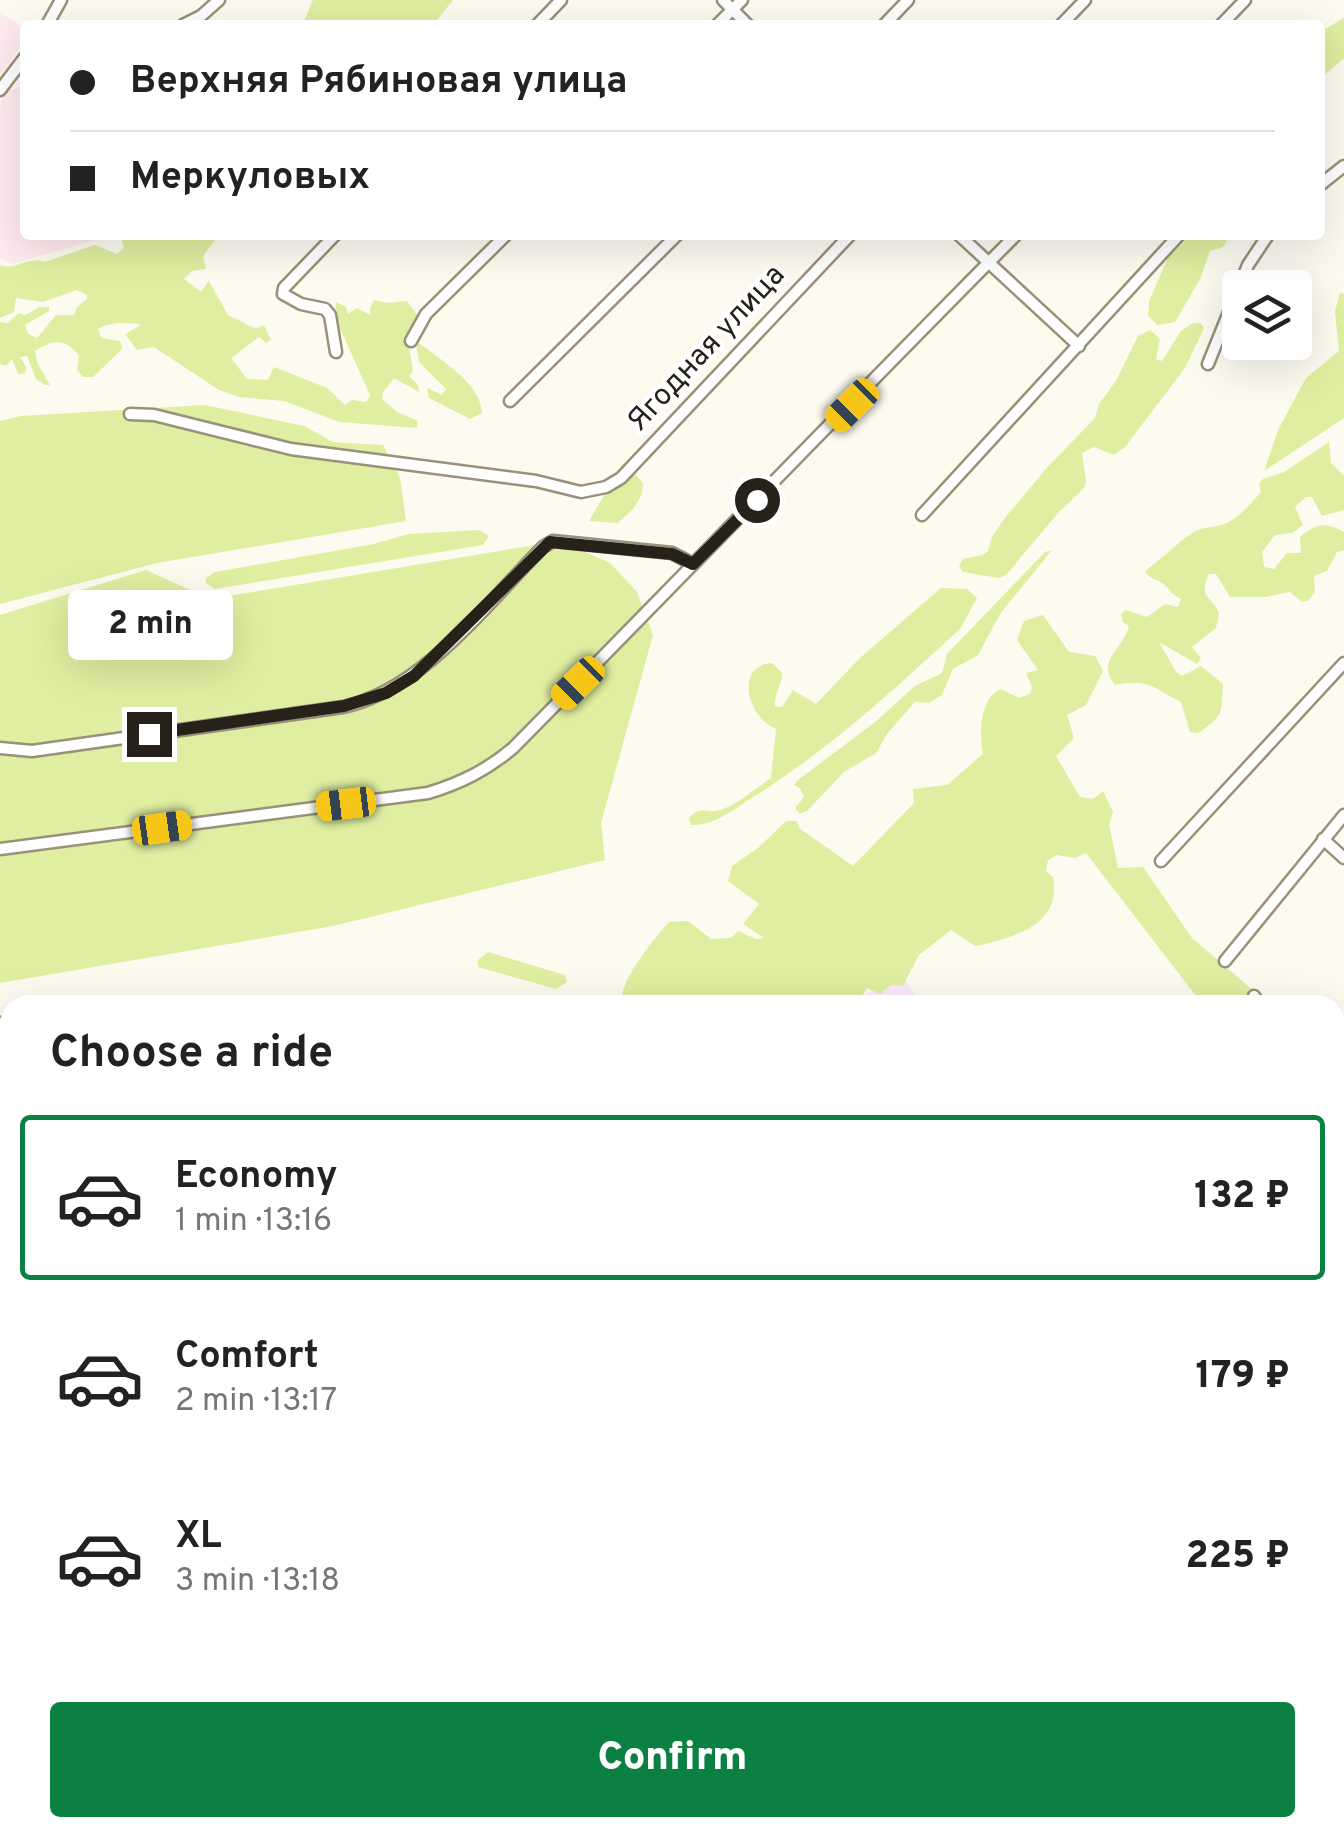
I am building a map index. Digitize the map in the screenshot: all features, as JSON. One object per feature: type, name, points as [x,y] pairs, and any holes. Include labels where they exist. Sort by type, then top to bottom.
[{"type":"street","points":[[193,20],[219,0]]},
{"type":"street","points":[[541,20],[560,0]]},
{"type":"street","points":[[722,0],[743,20]]},
{"type":"street","points":[[722,20],[742,0]]},
{"type":"street","points":[[889,20],[908,0]]},
{"type":"street","points":[[1066,20],[1085,0]]},
{"type":"street","points":[[1226,20],[1245,0]]},
{"type":"street","points":[[0,90],[20,64]]},
{"type":"street","points":[[12,74],[20,70]]},
{"type":"street","points":[[330,240],[284,288],[283,294],[301,304],[325,309],[330,315],[336,352]]},
{"type":"street","points":[[412,341],[426,314],[501,240]]},
{"type":"street","points":[[510,401],[671,240]]},
{"type":"street","name":"Ягодная улица","points":[[130,414],[154,415],[291,449],[536,481],[581,492],[596,489],[621,478],[845,240]]},
{"type":"street","points":[[964,240],[1078,346]]},
{"type":"street","points":[[0,849],[428,793],[458,784],[489,768],[513,748],[1011,240]]},
{"type":"street","points":[[922,515],[1174,240]]},
{"type":"street","points":[[1208,364],[1248,265],[1265,240]]},
{"type":"street","points":[[0,748],[32,751],[344,706],[373,698],[421,670],[552,541],[672,554],[693,564]]},
{"type":"street","points":[[1161,860],[1344,663]]},
{"type":"street","points":[[1225,961],[1344,814]]},
{"type":"street","points":[[1324,840],[1344,858]]},
{"type":"shaded area","points":[[0,12],[20,26],[20,47],[0,75]]},
{"type":"shaded area","points":[[20,87],[20,240],[95,240],[12,264],[0,258],[3,91]]},
{"type":"shaded area","points":[[901,973],[915,995],[866,995]]},
{"type":"green space","points":[[313,0],[453,0],[437,20],[304,20]]},
{"type":"green space","points":[[1344,18],[1344,58],[1325,75],[1325,29]]},
{"type":"green space","points":[[122,240],[215,240],[203,256],[206,269],[192,271],[184,279],[201,292],[209,281],[228,315],[256,329],[264,325],[271,340],[266,343],[259,337],[231,358],[247,379],[268,380],[274,367],[327,388],[345,405],[352,400],[366,402],[370,395],[335,317],[336,302],[346,307],[348,314],[357,308],[371,315],[374,300],[407,301],[419,317],[408,341],[413,371],[409,376],[419,392],[394,378],[382,399],[397,412],[418,421],[417,428],[339,422],[284,401],[239,397],[219,390],[154,347],[137,350],[125,334],[141,325],[136,324],[113,324],[98,329],[101,338],[120,341],[122,349],[93,377],[83,377],[77,370],[79,356],[58,342],[35,351],[50,385],[36,379],[27,356],[20,357],[27,368],[24,374],[18,374],[12,359],[6,366],[0,364],[0,322],[8,323],[19,313],[25,315],[49,307],[49,311],[25,325],[28,334],[37,338],[56,315],[74,315],[87,295],[77,290],[43,302],[16,298],[14,312],[0,318],[0,265],[45,262],[95,245],[117,254],[124,247]]},
{"type":"green space","points":[[1176,240],[1227,240],[1223,247],[1210,251],[1200,279],[1175,322],[1157,325],[1148,315],[1149,301]]},
{"type":"green space","points":[[1340,293],[1344,294],[1344,418],[1264,471],[1278,430],[1306,378],[1339,351],[1335,311]]},
{"type":"green space","points":[[1193,323],[1204,328],[1185,368],[1125,447],[1114,455],[1094,447],[1082,453],[1084,488],[1006,575],[999,578],[963,572],[959,566],[963,559],[988,551],[1004,519],[1095,418],[1138,336],[1150,330],[1160,339],[1156,359],[1162,361],[1181,331]]},
{"type":"green space","points":[[416,344],[438,357],[467,383],[480,402],[482,413],[470,419],[429,398],[427,388],[442,395],[446,389],[419,362]]},
{"type":"green space","points":[[205,405],[304,426],[333,442],[383,445],[400,478],[406,521],[157,563],[0,604],[0,421],[21,416]]},
{"type":"green space","points":[[1329,442],[1331,463],[1344,476],[1344,510],[1322,516],[1312,497],[1306,497],[1295,507],[1303,525],[1292,533],[1275,535],[1262,552],[1264,567],[1274,569],[1287,553],[1301,553],[1300,537],[1311,529],[1326,525],[1344,532],[1344,550],[1337,552],[1327,571],[1314,576],[1315,592],[1308,601],[1302,602],[1290,592],[1230,597],[1216,574],[1209,574],[1205,592],[1219,613],[1216,628],[1192,647],[1201,658],[1197,664],[1159,642],[1182,676],[1201,666],[1223,684],[1221,707],[1213,722],[1198,733],[1190,732],[1181,702],[1143,684],[1115,685],[1109,661],[1129,626],[1121,614],[1126,610],[1147,617],[1165,604],[1178,607],[1181,599],[1145,572],[1194,532],[1236,517],[1261,492],[1259,484],[1263,479],[1284,472]]},
{"type":"green space","points":[[632,471],[643,483],[641,495],[631,510],[617,523],[589,521],[610,485]]},
{"type":"green space","points":[[479,530],[489,536],[483,545],[215,589],[206,583],[206,578],[215,572],[374,544],[408,534]]},
{"type":"green space","points":[[560,541],[610,563],[637,592],[653,635],[601,823],[605,860],[333,926],[0,983],[0,615],[146,570],[210,599]]},
{"type":"green space","points":[[1052,550],[1000,614],[978,655],[953,669],[942,695],[929,703],[915,702],[876,753],[844,772],[800,814],[795,808],[804,797],[794,785],[798,780],[874,723],[915,686],[942,673],[947,654],[1045,552]]},
{"type":"green space","points":[[941,588],[967,589],[977,598],[960,629],[879,702],[781,779],[724,815],[708,823],[691,825],[689,818],[697,812],[726,808],[771,778],[776,729],[766,723],[752,703],[749,681],[753,672],[772,663],[782,673],[775,706],[782,707],[793,690],[816,704],[860,658]]},
{"type":"green space","points":[[1043,615],[1069,652],[1095,656],[1103,671],[1086,705],[1067,715],[1074,738],[1056,756],[1080,797],[1093,799],[1103,791],[1113,812],[1109,825],[1118,868],[1143,867],[1192,938],[1257,995],[1195,995],[1086,853],[1075,858],[1057,855],[1048,860],[1046,871],[1053,877],[1054,894],[1050,907],[1031,927],[975,946],[951,930],[919,955],[903,986],[891,985],[880,994],[867,988],[863,995],[622,995],[646,950],[669,922],[688,921],[711,939],[731,938],[738,931],[756,939],[764,938],[743,924],[759,904],[728,881],[732,866],[786,821],[797,821],[799,828],[853,866],[914,803],[913,789],[947,785],[983,754],[981,726],[989,700],[1001,689],[1019,698],[1030,694],[1032,687],[1026,673],[1038,670],[1017,640],[1024,621]]},
{"type":"green space","points":[[488,952],[565,975],[567,982],[556,989],[478,967],[478,960]]},
{"type":"route","points":[[149,734],[344,706],[373,698],[421,670],[550,542],[672,554],[693,564],[757,500]]}]
